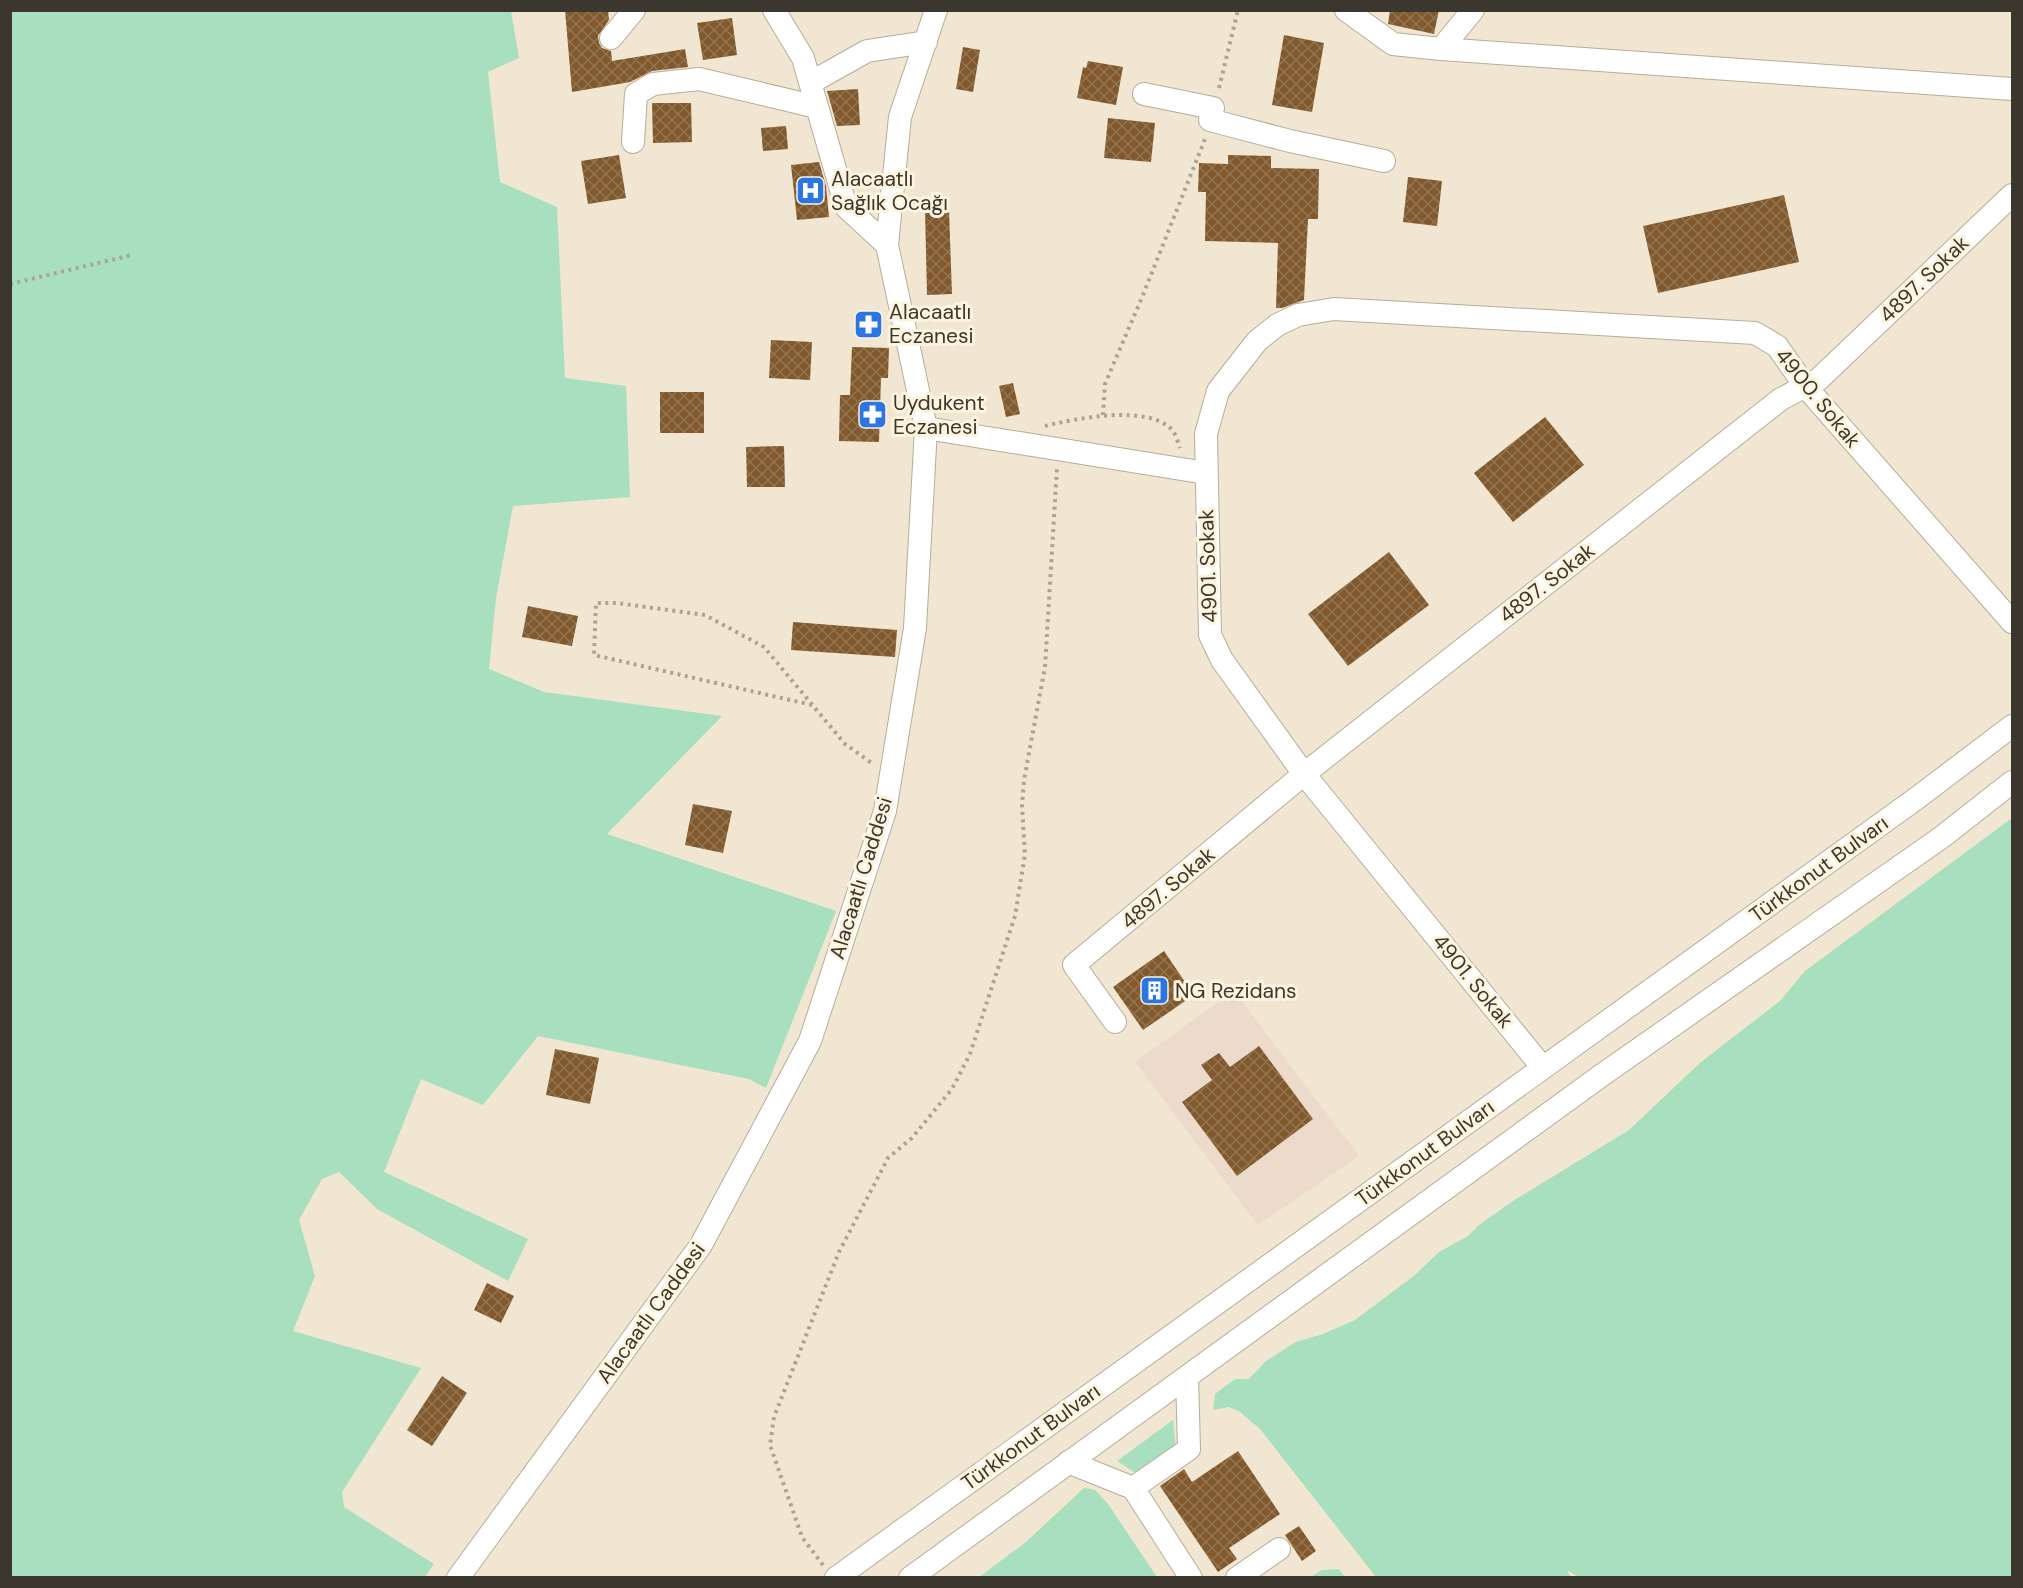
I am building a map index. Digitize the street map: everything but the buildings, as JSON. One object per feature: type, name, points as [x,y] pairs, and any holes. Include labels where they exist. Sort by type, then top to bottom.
[{"type":"street","points":[[611,38],[634,10]]},
{"type":"street","name":"Alacaatlı Caddesi","points":[[458,1578],[701,1245],[810,1041],[885,811],[915,628],[926,428],[887,245],[900,117],[936,10]]},
{"type":"street","points":[[1346,10],[1393,44],[2013,89]]},
{"type":"street","points":[[1441,49],[1473,10]]},
{"type":"street","points":[[780,14],[803,58],[846,207],[887,245]]},
{"type":"street","points":[[810,83],[867,51],[926,42]]},
{"type":"street","points":[[633,142],[636,94],[653,84],[699,78],[817,107]]},
{"type":"street","points":[[1144,94],[1290,141],[1384,162]]},
{"type":"street","name":"4897. Sokak","points":[[1115,1022],[1074,965],[1304,774],[1780,399],[1819,379],[2013,195]]},
{"type":"street","name":"4901. Sokak","points":[[1515,319],[1334,309],[1315,311],[1287,319],[1277,324],[1257,341],[1218,391],[1196,471],[1210,635],[1222,660],[1304,774],[1543,1068]]},
{"type":"street","name":"4900. Sokak","points":[[1515,319],[1755,333],[1777,346],[1804,386],[2013,622]]},
{"type":"street","points":[[926,428],[1196,471]]},
{"type":"street","name":"Türkkonut Bulvarı","points":[[831,1574],[1543,1068],[1908,805],[2013,726]]},
{"type":"street","name":"Türkkonut Bulvarı","points":[[910,1578],[1602,1075],[1942,837],[2013,782]]},
{"type":"street","points":[[1133,1488],[1189,1449],[1187,1377]]},
{"type":"street","points":[[1068,1462],[1133,1488],[1191,1578]]},
{"type":"street","points":[[1237,1578],[1279,1549]]},
{"type":"path","points":[[1103,415],[1105,384],[1202,149],[1238,10]]},
{"type":"path","points":[[10,284],[132,255]]},
{"type":"path","points":[[1035,428],[1103,415],[1139,416],[1158,422],[1172,430],[1179,446],[1196,471]]},
{"type":"path","points":[[831,1574],[802,1537],[770,1445],[771,1430],[787,1383],[839,1252],[888,1158],[912,1138],[952,1089],[970,1054],[1015,916],[1025,854],[1024,780],[1046,667],[1058,449]]},
{"type":"path","points":[[812,705],[594,655],[596,603],[617,603],[705,615],[764,647],[845,744],[890,776]]},
{"type":"shaded area","points":[[1234,991],[1359,1156],[1258,1225],[1135,1062]]},
{"type":"green space","points":[[11,10],[511,11],[519,58],[488,72],[500,182],[557,207],[565,378],[626,386],[630,497],[513,506],[496,598],[489,669],[544,692],[722,716],[607,834],[836,911],[766,1088],[749,1079],[538,1036],[483,1105],[421,1079],[384,1172],[528,1239],[508,1281],[377,1209],[339,1172],[322,1179],[299,1220],[315,1276],[293,1331],[421,1368],[342,1492],[344,1507],[434,1564],[425,1577],[11,1577]]},
{"type":"green space","points":[[2012,818],[2012,1577],[1580,1578],[1567,1570],[1571,1577],[1376,1577],[1260,1429],[1240,1412],[1229,1407],[1213,1410],[1215,1394],[1235,1379],[1249,1379],[1266,1361],[1296,1342],[1323,1334],[1355,1320],[1415,1275],[1439,1252],[1468,1236],[1479,1225],[1513,1201],[1629,1130],[1701,1062],[1780,1001],[1805,971]]},
{"type":"green space","points":[[1173,1420],[1176,1449],[1139,1475],[1117,1461]]},
{"type":"green space","points":[[1084,1488],[1095,1490],[1108,1504],[1157,1577],[979,1577],[1026,1542]]},
{"type":"green space","points":[[1339,1569],[1345,1577],[1311,1577],[1322,1570]]},
{"type":"place","name":"Alacaatlı Sağlık Ocağı","points":[[810,191]]},
{"type":"place","name":"Alacaatlı Eczanesi","points":[[868,324]]},
{"type":"place","name":"Uydukent Eczanesi","points":[[872,415]]},
{"type":"place","name":"NG Rezidans","points":[[1154,991]]}]
